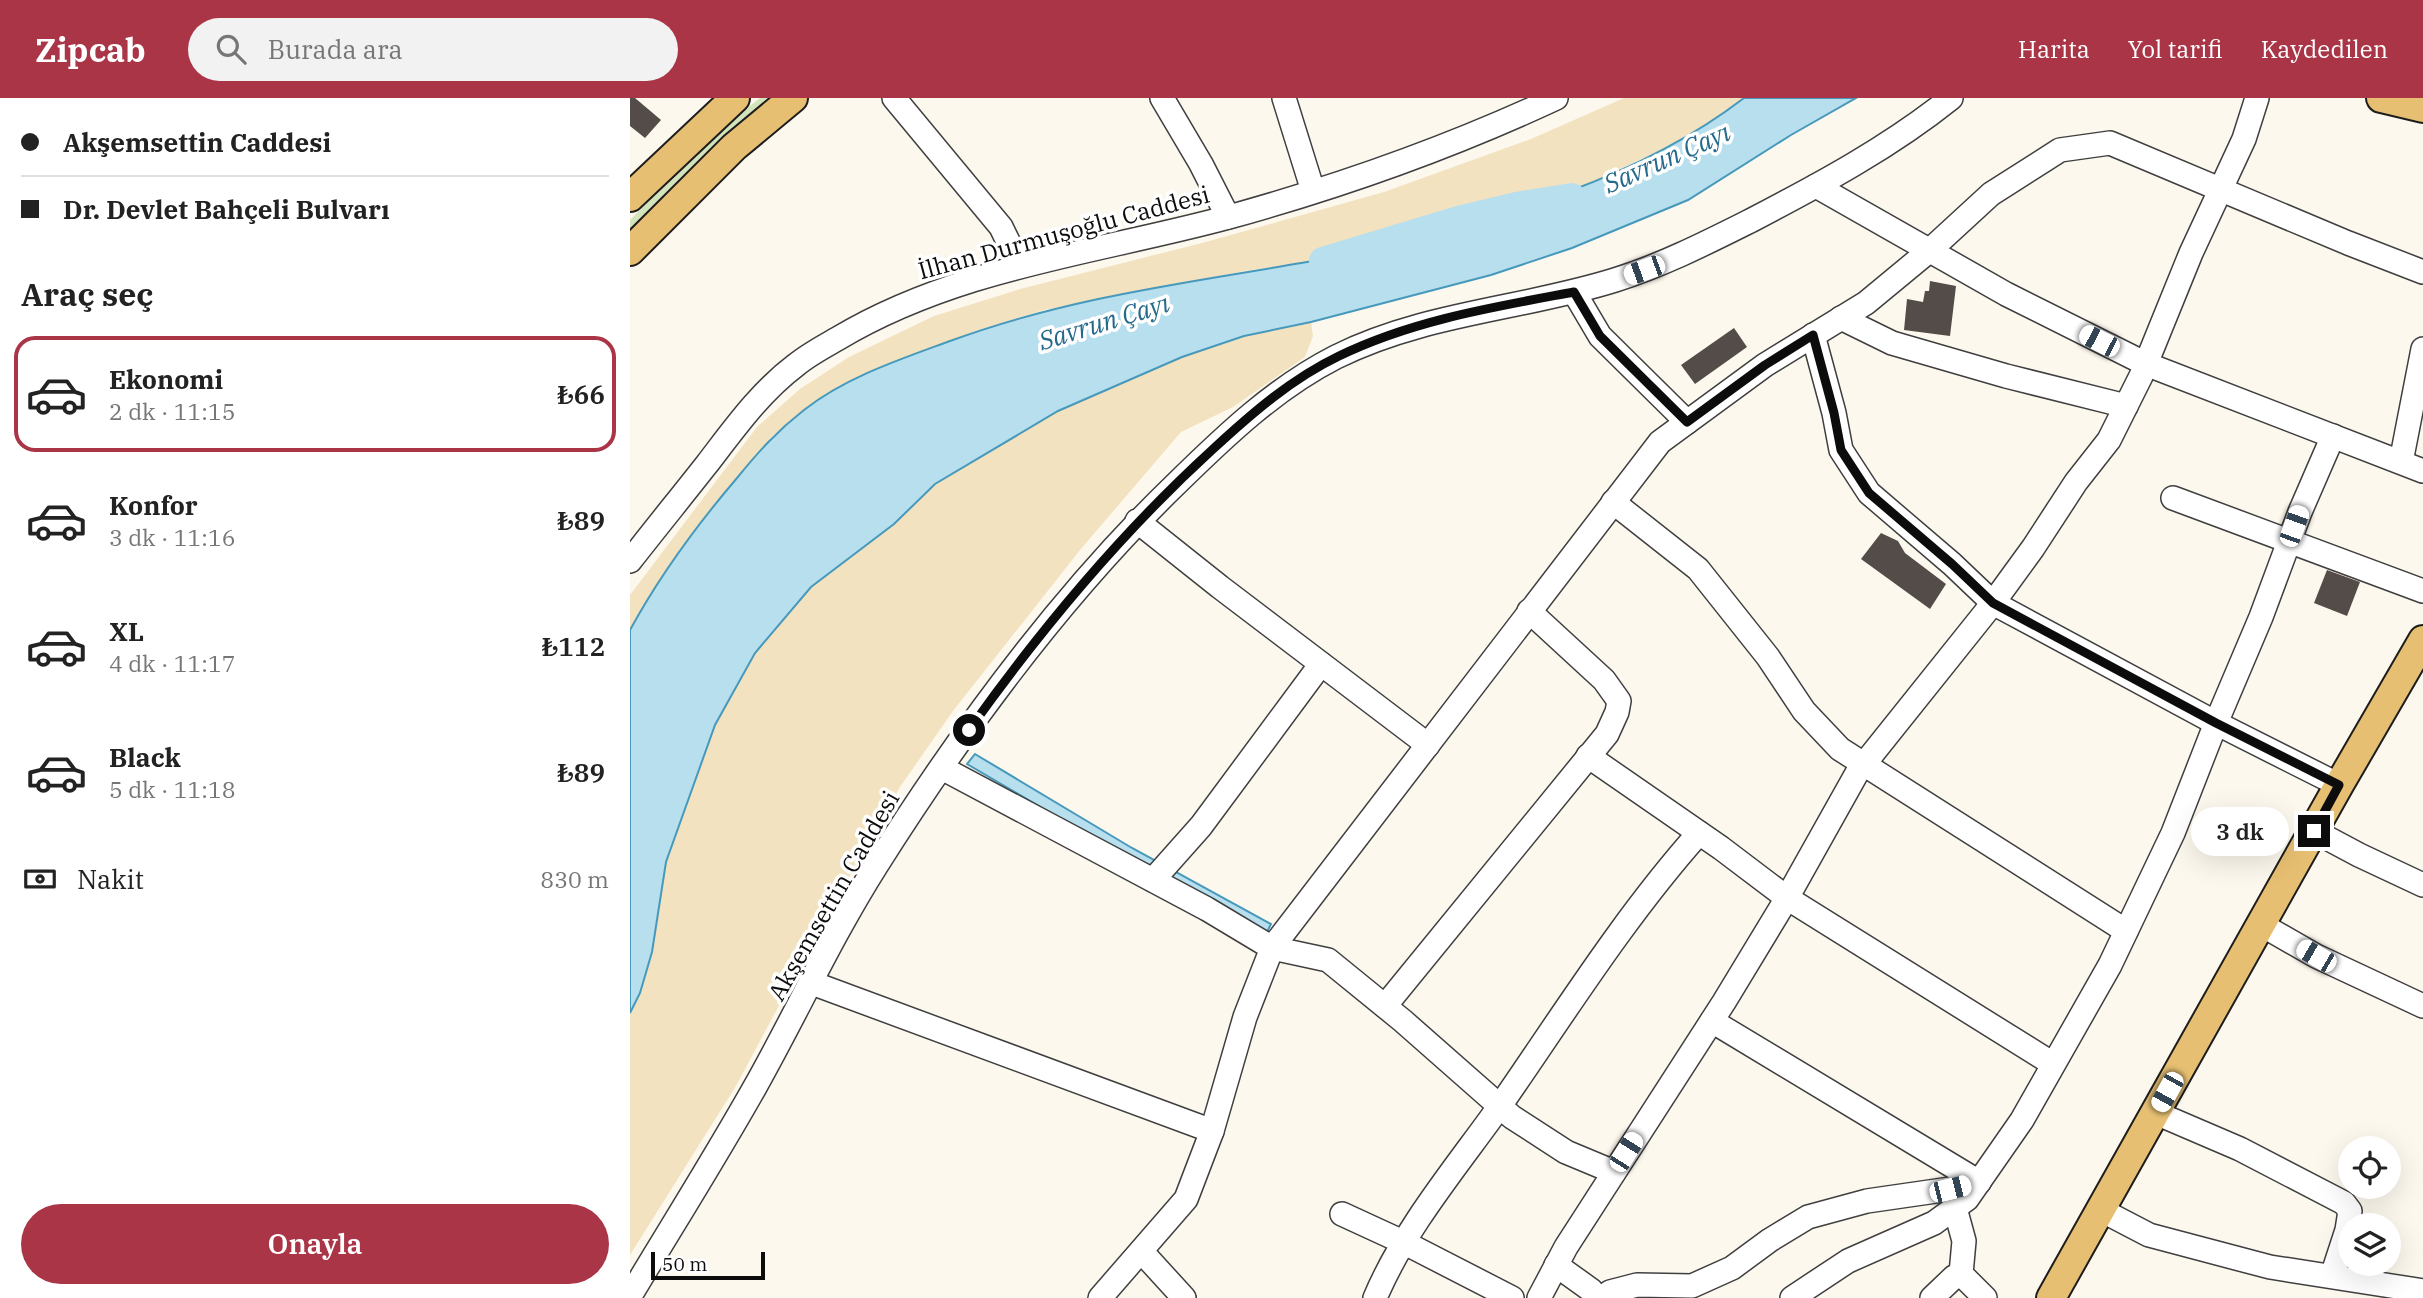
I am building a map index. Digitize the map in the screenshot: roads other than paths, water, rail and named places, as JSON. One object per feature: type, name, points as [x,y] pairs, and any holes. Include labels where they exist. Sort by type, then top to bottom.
[{"type":"main road","points":[[630,197],[735,98]]},
{"type":"main road","points":[[630,251],[758,124],[793,98]]},
{"type":"main road","points":[[2381,98],[2423,108]]},
{"type":"main road","points":[[2051,1298],[2423,640]]},
{"type":"street","points":[[894,98],[1001,227],[1020,266]]},
{"type":"street","points":[[1162,98],[1228,217]]},
{"type":"street","points":[[1284,98],[1313,191]]},
{"type":"street","name":"İlhan Durmuşoğlu Caddesi","points":[[630,561],[759,399],[797,363],[855,328],[917,298],[1020,266],[1228,217],[1313,191],[1471,136],[1556,98]]},
{"type":"street","name":"Akşemsettin Caddesi","points":[[630,1296],[754,1089],[876,867],[942,768],[996,692],[1057,614],[1137,521],[1260,406],[1303,376],[1373,341],[1416,326],[1474,311],[1574,292],[1616,280],[1673,258],[1816,186],[1872,154],[1951,98]]},
{"type":"street","points":[[1539,1298],[1556,1265],[1787,898],[1857,773],[1993,603],[2076,482],[2109,440],[2146,364],[2191,253],[2244,139],[2257,98]]},
{"type":"street","points":[[1100,1298],[1186,1199],[1212,1131],[1245,1017],[1272,948],[1660,442],[1765,365],[1866,303],[1929,251],[1991,194],[2060,150],[2110,143],[2423,272]]},
{"type":"street","points":[[1816,186],[2006,294],[2146,364],[2423,471]]},
{"type":"street","points":[[1574,292],[1600,336],[1687,422]]},
{"type":"street","points":[[1841,318],[1892,343],[2006,376],[2126,406]]},
{"type":"street","points":[[1813,335],[1841,450],[1869,493],[1993,603],[2216,723],[2339,785]]},
{"type":"street","points":[[2401,462],[2423,349]]},
{"type":"street","points":[[1792,1298],[1847,1261],[1934,1223],[1967,1199],[2022,1120],[2110,965],[2173,832],[2333,436]]},
{"type":"street","points":[[2173,498],[2423,591]]},
{"type":"street","points":[[1614,502],[1698,569],[1768,657],[1804,711],[1840,749],[2126,930]]},
{"type":"street","points":[[1137,521],[1428,745]]},
{"type":"street","points":[[1385,1006],[1607,734],[1617,712],[1619,701],[1604,680],[1529,611]]},
{"type":"street","points":[[1153,880],[1201,826],[1321,664]]},
{"type":"street","points":[[1588,756],[1787,898],[2053,1065]]},
{"type":"street","points":[[942,768],[1207,909],[1272,948],[1328,960],[1512,1117],[1566,1152],[1614,1172]]},
{"type":"street","points":[[2314,831],[2423,885]]},
{"type":"street","points":[[1375,1298],[1386,1272],[1405,1243],[1602,958],[1676,858],[1699,833]]},
{"type":"street","points":[[2262,925],[2316,956],[2423,1006]]},
{"type":"street","points":[[812,983],[1212,1131]]},
{"type":"street","points":[[1712,1021],[1979,1182]]},
{"type":"street","points":[[2156,1113],[2240,1149],[2344,1203],[2350,1211],[2347,1230],[2332,1276]]},
{"type":"street","points":[[1556,1265],[1599,1298],[1610,1292],[1637,1285],[1692,1286],[1731,1268],[1808,1217],[1867,1201],[1979,1182]]},
{"type":"street","points":[[1955,1208],[1964,1241],[1961,1274]]},
{"type":"street","points":[[2101,1210],[2149,1235],[2270,1267],[2423,1291]]},
{"type":"street","points":[[1342,1214],[1512,1298]]},
{"type":"street","points":[[1142,1252],[1184,1298]]},
{"type":"street","points":[[1932,1298],[1954,1277],[1961,1274]]},
{"type":"street","points":[[1961,1274],[1985,1298]]},
{"type":"water","points":[[1744,98],[1856,98],[1791,135],[1688,200],[1572,248],[1491,275],[1311,322],[1244,336],[1182,357],[1058,411],[935,484],[894,524],[811,587],[755,653],[715,725],[666,862],[652,952],[640,993],[630,1013],[630,630],[666,570],[707,514],[761,450],[794,418],[820,398],[874,370],[994,326],[1124,294],[1320,260],[1472,222],[1569,192],[1660,151],[1704,126]]},
{"type":"water","points":[[975,754],[1132,848],[1271,924],[1264,938],[967,764]]},
{"type":"waterway","name":"Savrun Çayı","points":[[1323,261],[1462,219],[1516,206],[1572,197]]}]
